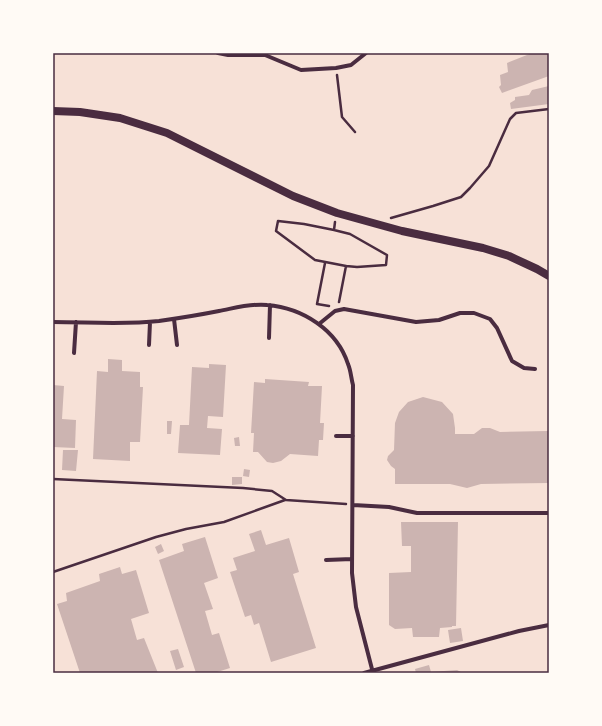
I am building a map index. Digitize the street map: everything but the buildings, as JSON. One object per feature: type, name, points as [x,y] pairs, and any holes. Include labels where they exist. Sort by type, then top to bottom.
[{"type":"main road","points":[[53,111],[80,112],[120,118],[167,134],[293,196],[337,213],[402,232],[483,248],[510,256],[549,276]]},
{"type":"street","points":[[218,53],[228,56],[265,55],[302,70],[336,68],[351,65],[366,53]]},
{"type":"street","points":[[269,338],[270,305]]},
{"type":"street","points":[[53,322],[150,322],[246,306],[270,305],[299,313],[319,324],[332,336],[342,350],[348,364],[353,385],[352,573],[356,607],[373,672]]},
{"type":"street","points":[[319,324],[335,311],[344,309],[416,322],[439,320],[460,313],[474,313],[490,319],[497,328],[512,362],[524,368],[535,369]]},
{"type":"street","points":[[174,319],[177,345]]},
{"type":"street","points":[[74,353],[76,322]]},
{"type":"street","points":[[149,346],[150,322]]},
{"type":"street","points":[[336,436],[352,436]]},
{"type":"street","points":[[353,504],[389,507],[417,513],[549,513]]},
{"type":"street","points":[[326,560],[352,559]]},
{"type":"street","points":[[364,673],[373,672],[549,624]]},
{"type":"path","points":[[336,68],[342,117],[355,132]]},
{"type":"path","points":[[378,225],[394,217],[461,197],[489,166],[510,119],[516,113],[549,109]]},
{"type":"path","points":[[334,230],[337,213]]},
{"type":"path","points":[[278,221],[304,224],[350,234],[387,255],[386,265],[356,267],[325,263],[315,260],[280,235],[276,231],[278,221]]},
{"type":"path","points":[[325,263],[317,304],[331,306]]},
{"type":"path","points":[[338,308],[346,266]]},
{"type":"path","points":[[53,479],[250,489],[272,491],[286,500]]},
{"type":"path","points":[[53,572],[156,537],[186,529],[224,522],[286,500],[353,504]]}]
